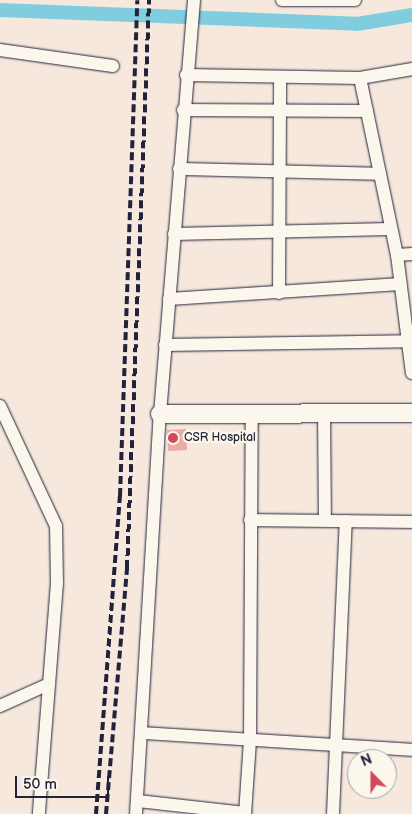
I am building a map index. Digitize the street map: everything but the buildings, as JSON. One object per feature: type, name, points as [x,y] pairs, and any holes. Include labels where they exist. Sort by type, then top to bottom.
[{"type":"street","points":[[136,814],[143,733],[160,414],[183,110],[194,0]]},
{"type":"street","points":[[282,0],[355,0]]},
{"type":"street","points":[[0,50],[112,66]]},
{"type":"street","points":[[186,75],[360,78],[412,70]]},
{"type":"street","points":[[280,77],[280,293]]},
{"type":"street","points":[[360,78],[390,229],[397,255],[412,373]]},
{"type":"street","points":[[183,110],[367,111]]},
{"type":"street","points":[[179,169],[380,174]]},
{"type":"street","points":[[174,234],[390,229]]},
{"type":"street","points":[[397,255],[412,254]]},
{"type":"street","points":[[169,299],[401,284]]},
{"type":"street","points":[[165,345],[408,341]]},
{"type":"street","points":[[0,406],[56,526],[59,558],[39,814]]},
{"type":"street","points":[[160,414],[324,411],[412,413]]},
{"type":"street","points":[[324,411],[325,520]]},
{"type":"street","points":[[138,801],[245,814],[250,741],[252,412]]},
{"type":"street","points":[[250,520],[412,522]]},
{"type":"street","points":[[333,814],[346,522]]},
{"type":"street","points":[[0,706],[49,684]]},
{"type":"street","points":[[143,733],[412,750]]},
{"type":"waterway","points":[[0,10],[357,24],[412,15]]},
{"type":"railway","points":[[96,814],[120,496],[137,0]]},
{"type":"railway","points":[[106,814],[127,568],[149,0]]},
{"type":"place","name":"CSR Hospital","points":[[173,438]]}]
